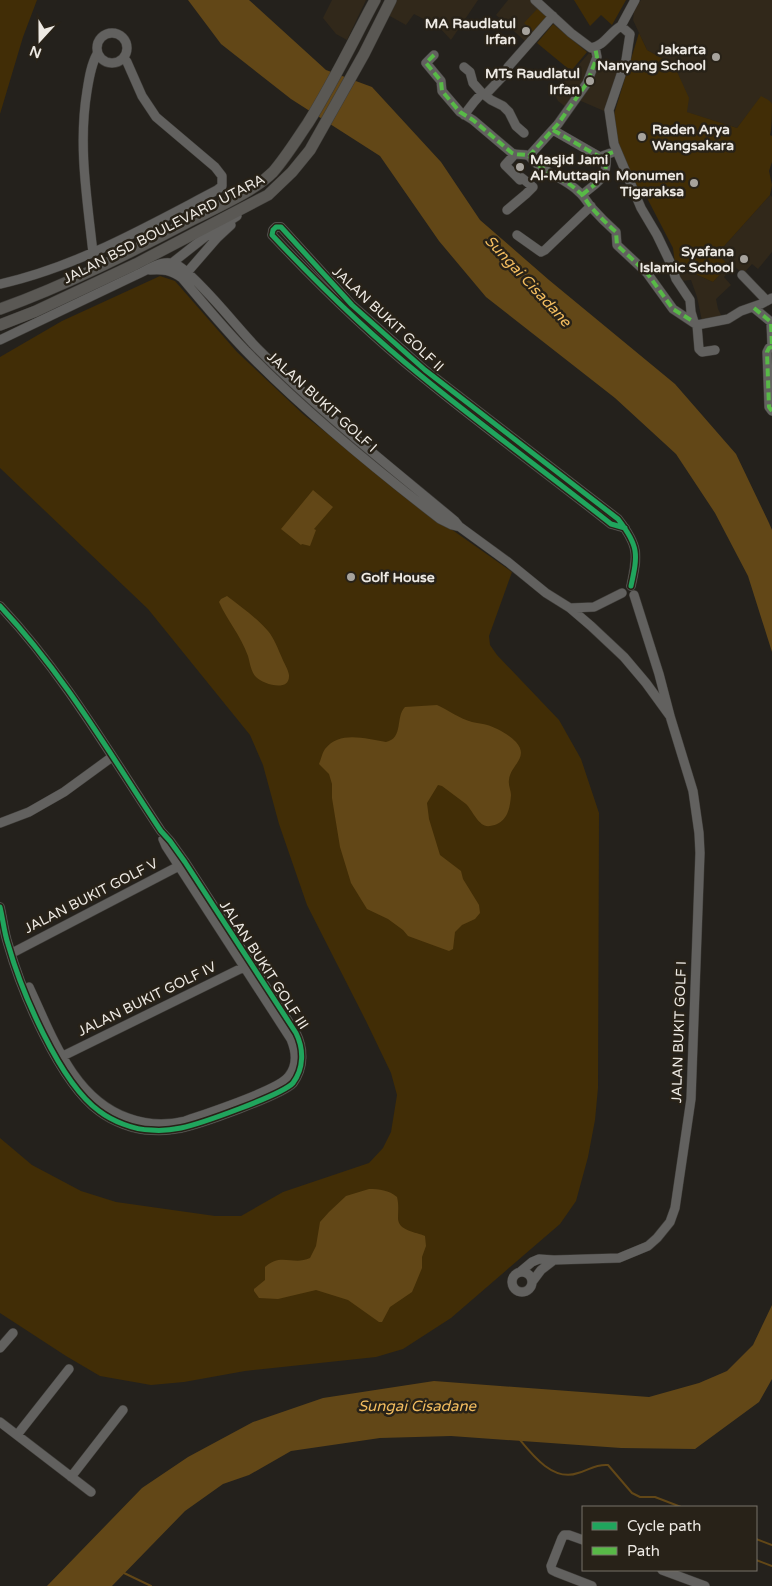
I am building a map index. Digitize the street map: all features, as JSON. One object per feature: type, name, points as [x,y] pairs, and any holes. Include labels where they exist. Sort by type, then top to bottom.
[{"type":"main road","name":"JALAN BSD BOULEVARD UTARA","points":[[0,309],[101,267],[240,195],[267,178],[296,142],[325,95],[375,0]]},
{"type":"main road","name":"JALAN BSD BOULEVARD UTARA","points":[[0,325],[36,311],[136,264],[268,195],[292,172],[310,150],[364,54],[391,0]]},
{"type":"street","points":[[535,0],[588,46],[595,47],[621,26],[635,0]]},
{"type":"street","points":[[464,115],[506,72],[508,67],[553,16]]},
{"type":"street","points":[[621,26],[630,34],[626,60],[609,110],[611,131],[616,150],[641,208],[661,242],[676,278],[690,300],[691,312],[698,324],[698,346],[710,351]]},
{"type":"street","points":[[93,253],[82,146],[86,94],[100,38],[106,34],[116,33],[122,36],[127,45],[127,52],[124,58],[117,62],[110,63],[102,60],[97,54]]},
{"type":"street","points":[[529,156],[553,130],[587,83],[597,58],[595,47]]},
{"type":"street","points":[[434,55],[426,63],[441,81],[442,91],[447,98],[464,115],[516,154],[529,156],[542,169],[559,178],[582,195],[616,232],[617,245],[647,273],[673,309],[698,324],[728,319],[741,311],[754,308],[770,300],[742,275]]},
{"type":"street","points":[[0,284],[20,280],[108,247],[217,190],[223,184],[222,176],[216,167],[156,117],[142,96],[124,58]]},
{"type":"street","points":[[464,67],[470,72],[473,83],[483,94],[503,106],[509,112],[516,126],[524,133]]},
{"type":"street","points":[[553,130],[598,156],[602,157],[616,150]]},
{"type":"street","points":[[506,210],[533,187],[522,178],[520,180],[505,165],[516,154]]},
{"type":"street","points":[[582,195],[599,182],[606,172],[606,155]]},
{"type":"street","name":"JALAN BUKIT GOLF I","points":[[172,263],[205,237],[268,195]]},
{"type":"street","points":[[517,235],[541,252],[591,206]]},
{"type":"street","name":"JALAN BUKIT GOLF I","points":[[185,275],[237,217]]},
{"type":"street","name":"JALAN BUKIT GOLF II","points":[[625,528],[614,526],[398,356],[316,280],[272,234],[274,228],[281,227],[352,305],[425,370],[618,519],[625,528],[631,536],[636,549],[632,591]]},
{"type":"street","name":"JALAN BUKIT GOLF I","points":[[0,340],[150,270],[158,264],[172,263],[178,265],[185,275],[211,296],[257,348],[316,404],[455,521],[460,528],[508,562],[546,593],[570,608],[624,656],[670,716]]},
{"type":"street","name":"JALAN BUKIT GOLF I","points":[[150,270],[166,270],[185,275]]},
{"type":"street","points":[[754,308],[771,322],[772,347],[768,348],[767,352],[769,407],[772,411]]},
{"type":"street","points":[[570,608],[594,607],[622,594],[628,598],[632,591]]},
{"type":"street","name":"JALAN BUKIT GOLF I","points":[[520,1272],[532,1262],[540,1259],[619,1258],[648,1246],[657,1238],[665,1230],[675,1208],[691,1099],[700,853],[699,833],[693,791],[659,674],[632,591]]},
{"type":"street","name":"JALAN BUKIT GOLF III","points":[[0,606],[55,671],[161,831],[185,862],[299,1039],[302,1052],[299,1070],[292,1083],[279,1093],[196,1124],[166,1131],[140,1129],[100,1112],[83,1097],[75,1086],[57,1058],[31,1008],[8,944],[0,907]]},
{"type":"street","points":[[591,626],[594,607]]},
{"type":"street","points":[[646,683],[659,674]]},
{"type":"street","points":[[0,823],[29,812],[64,792],[112,757]]},
{"type":"street","name":"JALAN BUKIT GOLF III","points":[[4,925],[10,934],[28,985],[63,1056],[80,1083],[99,1104],[115,1113],[145,1123],[170,1124],[185,1121],[276,1087],[286,1080],[292,1071],[295,1060],[294,1045],[166,846],[161,831]]},
{"type":"street","name":"JALAN BUKIT GOLF V","points":[[16,951],[179,866]]},
{"type":"street","name":"JALAN BUKIT GOLF IV","points":[[63,1056],[244,967]]},
{"type":"street","points":[[532,1282],[530,1276],[520,1272],[515,1275],[512,1281],[515,1290],[525,1292],[530,1288],[541,1270],[554,1260]]},
{"type":"street","points":[[0,1348],[12,1333]]},
{"type":"street","points":[[17,1436],[69,1369]]},
{"type":"street","points":[[71,1477],[123,1410]]},
{"type":"street","points":[[0,1422],[91,1492]]},
{"type":"street","points":[[582,1540],[564,1535],[551,1566],[552,1570],[556,1572],[592,1586]]},
{"type":"street","points":[[665,1571],[700,1585]]},
{"type":"shaded area","points":[[0,0],[37,0],[23,37],[0,114]]},
{"type":"shaded area","points":[[332,0],[366,0],[347,40],[336,34],[323,18]]},
{"type":"shaded area","points":[[396,0],[478,0],[451,40],[439,27],[414,14],[406,25],[388,15]]},
{"type":"shaded area","name":"MA Raudlatul Irfan","points":[[508,0],[531,0],[550,19],[527,43],[496,15]]},
{"type":"shaded area","points":[[574,0],[626,0],[612,25],[601,15],[590,26]]},
{"type":"shaded area","name":"Jakarta Nanyang School","points":[[641,0],[772,0],[772,104],[761,97],[737,128],[686,112],[674,65],[647,50],[633,20],[634,11]]},
{"type":"shaded area","points":[[538,8],[548,17],[534,32],[524,23]]},
{"type":"shaded area","points":[[553,24],[587,52],[571,71],[537,43]]},
{"type":"shaded area","points":[[639,33],[647,50],[674,65],[689,98],[687,112],[737,128],[761,96],[772,104],[770,135],[772,136],[772,162],[769,171],[772,185],[770,195],[717,254],[729,265],[713,282],[693,273],[676,272],[673,248],[646,196],[640,200],[617,145],[614,114]]},
{"type":"shaded area","name":"MTs Raudlatul Irfan","points":[[589,53],[620,68],[604,111],[574,98],[567,108],[558,101],[554,93]]},
{"type":"shaded area","name":"Syafana Islamic School","points":[[770,195],[772,197],[772,252],[758,269],[752,264],[743,274],[734,266],[724,277],[731,285],[716,299],[722,317],[702,321],[691,280],[680,281],[676,272],[693,273],[713,282],[729,265],[717,254]]},
{"type":"shaded area","points":[[160,276],[175,281],[237,352],[304,415],[424,510],[512,572],[489,636],[490,645],[497,655],[559,720],[581,759],[599,813],[598,1088],[595,1120],[588,1157],[576,1201],[560,1224],[451,1318],[403,1349],[376,1357],[245,1371],[184,1382],[151,1385],[100,1376],[0,1313],[0,1138],[32,1165],[81,1191],[116,1202],[215,1216],[241,1216],[283,1192],[369,1163],[383,1148],[391,1132],[397,1095],[391,1073],[307,905],[279,824],[263,765],[250,735],[148,609],[0,468],[0,357],[62,321]]},
{"type":"water","name":"Sungai Cisadane","points":[[188,0],[249,0],[326,70],[372,87],[441,162],[480,220],[549,280],[675,384],[736,454],[772,530],[772,652],[748,576],[715,513],[676,454],[615,398],[486,297],[439,241],[380,156],[291,99],[221,44]]},
{"type":"water","points":[[313,490],[333,507],[314,529],[316,530],[310,546],[301,545],[281,529]]},
{"type":"water","points":[[227,596],[254,617],[270,634],[289,675],[288,681],[285,684],[270,684],[259,680],[254,675],[245,649],[219,602]]},
{"type":"water","points":[[437,705],[468,721],[487,725],[501,731],[516,742],[521,753],[510,775],[511,795],[507,815],[496,825],[486,826],[483,824],[466,804],[442,786],[438,785],[427,803],[429,819],[440,855],[461,871],[463,879],[479,905],[480,913],[475,919],[462,925],[455,932],[453,949],[449,951],[408,936],[388,919],[367,909],[351,883],[340,847],[332,798],[332,784],[329,774],[319,764],[325,749],[338,739],[354,737],[386,742],[392,740],[397,732],[400,716],[405,707]]},
{"type":"water","points":[[369,1189],[384,1190],[397,1197],[399,1223],[405,1229],[425,1236],[426,1246],[422,1257],[422,1268],[412,1292],[390,1307],[382,1322],[379,1322],[348,1300],[316,1290],[278,1299],[259,1298],[254,1289],[265,1280],[265,1267],[276,1260],[298,1261],[310,1258],[316,1246],[320,1222],[346,1196]]},
{"type":"water","name":"Sungai Cisadane","points":[[772,1305],[772,1379],[759,1402],[695,1449],[621,1448],[451,1436],[380,1438],[291,1451],[249,1475],[223,1484],[185,1511],[112,1586],[47,1586],[142,1488],[188,1457],[253,1422],[323,1398],[434,1381],[649,1397],[699,1383],[727,1371],[753,1345]]},
{"type":"waterway","points":[[520,1440],[538,1460],[553,1471],[569,1475],[596,1466],[608,1465],[632,1493],[640,1497],[655,1497],[678,1506]]},
{"type":"waterway","points":[[757,1539],[772,1545]]},
{"type":"waterway","points":[[757,1560],[772,1566]]},
{"type":"waterway","points":[[124,1573],[151,1586]]},
{"type":"marked path","points":[[434,55],[426,63],[441,81],[442,91],[460,112],[473,120],[512,153],[529,156],[558,124],[587,83],[597,57],[595,47]]},
{"type":"marked path","points":[[553,130],[600,157],[616,151]]},
{"type":"marked path","points":[[582,195],[604,175],[606,155]]},
{"type":"marked path","points":[[529,156],[540,167],[567,182],[581,194],[616,232],[617,245],[647,273],[673,309],[694,322]]},
{"type":"marked path","points":[[754,308],[771,322],[772,347]]},
{"type":"marked path","points":[[772,347],[767,352],[769,407],[772,411]]},
{"type":"cycle path","points":[[625,528],[611,524],[400,359],[307,272],[272,235],[273,230],[276,227],[281,227],[352,305],[425,370],[618,519],[625,528],[630,536],[635,551],[636,558],[631,586]]},
{"type":"cycle path","points":[[0,606],[45,659],[65,686],[161,831],[185,862],[296,1033],[299,1039],[302,1058],[297,1077],[293,1083],[274,1095],[181,1128],[144,1130],[110,1118],[84,1097],[56,1058],[43,1034],[14,963],[0,907]]},
{"type":"place","name":"MA Raudlatul Irfan","points":[[526,31]]},
{"type":"place","name":"Jakarta Nanyang School","points":[[716,57]]},
{"type":"place","name":"MTs Raudlatul Irfan","points":[[590,81]]},
{"type":"place","name":"Raden Arya Wangsakara","points":[[642,137]]},
{"type":"place","name":"Masjid Jami Al-Muttaqin","points":[[520,167]]},
{"type":"place","name":"Monumen Tigaraksa","points":[[694,183]]},
{"type":"place","name":"Syafana Islamic School","points":[[744,259]]},
{"type":"place","name":"Golf House","points":[[351,577]]}]
